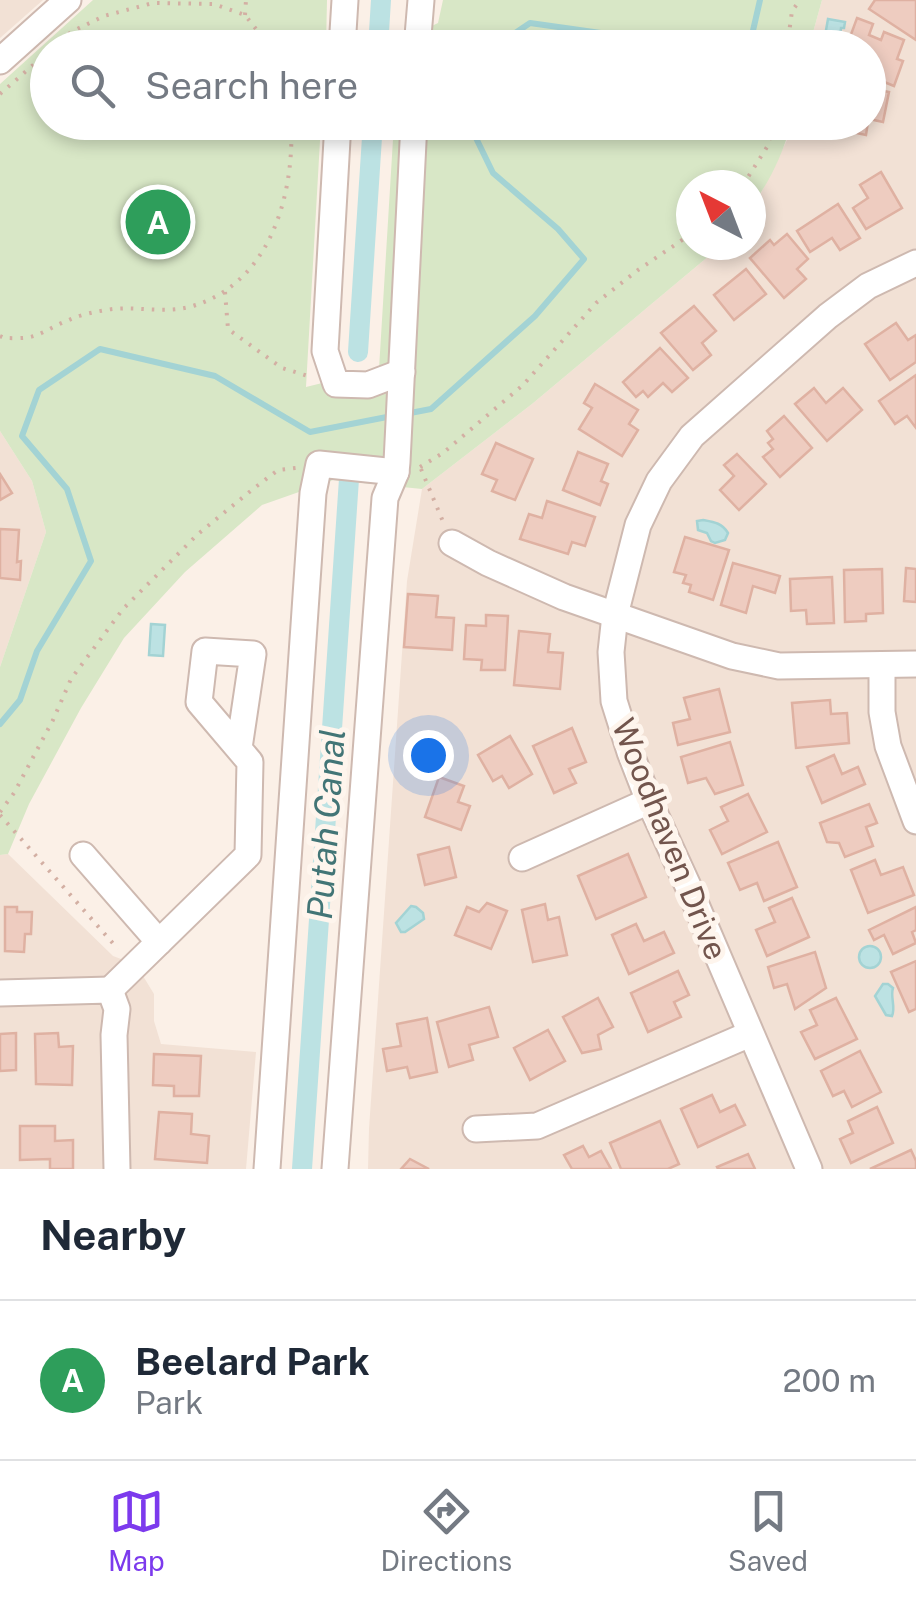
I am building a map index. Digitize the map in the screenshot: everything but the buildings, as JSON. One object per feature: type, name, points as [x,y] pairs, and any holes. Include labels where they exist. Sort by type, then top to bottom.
[{"type":"street","points":[[35,30],[68,0]]},
{"type":"street","points":[[343,30],[345,0]]},
{"type":"street","points":[[418,30],[421,0]]},
{"type":"street","points":[[0,61],[30,34]]},
{"type":"street","points":[[337,140],[325,351],[336,384],[401,380]]},
{"type":"street","points":[[335,1169],[386,498],[404,467],[401,380],[413,140]]},
{"type":"street","name":"Woodhaven Drive","points":[[809,1169],[649,801],[614,701],[614,615],[638,524],[659,481],[692,436],[828,316],[868,286],[916,264]]},
{"type":"street","points":[[267,1169],[312,493],[319,464],[404,467]]},
{"type":"street","points":[[452,543],[488,564],[564,597],[732,656],[779,666],[916,664]]},
{"type":"street","points":[[882,666],[882,712],[888,746],[916,821]]},
{"type":"street","points":[[0,993],[110,990],[248,855],[250,762],[239,748]]},
{"type":"street","points":[[522,858],[649,801]]},
{"type":"street","points":[[83,856],[159,942]]},
{"type":"street","points":[[110,990],[118,1009],[114,1035],[116,1169]]},
{"type":"street","points":[[476,1130],[537,1126],[750,1034]]},
{"type":"path","points":[[245,14],[246,0]]},
{"type":"path","points":[[789,30],[792,11],[800,0]]},
{"type":"path","points":[[76,30],[104,16],[153,3],[214,4],[245,14],[257,30]]},
{"type":"path","points":[[0,94],[30,68]]},
{"type":"path","points":[[0,336],[32,337],[71,318],[110,309],[180,309],[225,292],[257,262],[272,235],[287,195],[292,140]]},
{"type":"path","points":[[752,170],[769,140]]},
{"type":"path","points":[[452,543],[404,467],[443,453],[522,384],[596,303],[676,244]]},
{"type":"path","points":[[225,292],[228,329],[282,368],[336,384]]},
{"type":"path","points":[[123,954],[0,814],[36,752],[71,678],[123,609],[198,534],[252,488],[278,470],[319,464]]},
{"type":"shaded area","points":[[0,0],[43,0],[0,38]]},
{"type":"shaded area","points":[[822,0],[916,0],[916,1169],[368,1169],[407,581],[422,489],[532,404],[704,260],[766,260],[766,183],[787,140],[886,140],[886,30],[814,30]]},
{"type":"shaded area","points":[[0,431],[32,481],[46,532],[0,667]]},
{"type":"shaded area","points":[[8,854],[113,956],[129,962],[143,976],[154,994],[154,1021],[161,1044],[256,1052],[246,1169],[0,1169],[0,855]]},
{"type":"green space","points":[[93,0],[327,0],[326,30],[60,30]]},
{"type":"green space","points":[[443,0],[822,0],[814,30],[424,30],[438,23]]},
{"type":"green space","points":[[30,57],[30,140],[320,140],[306,387],[379,369],[393,140],[786,140],[766,184],[766,170],[676,170],[676,260],[704,260],[532,404],[422,489],[333,480],[262,505],[185,572],[124,638],[29,804],[8,854],[0,855],[0,667],[46,532],[32,481],[0,431],[0,84]]},
{"type":"water","points":[[828,19],[845,22],[841,30],[826,30]]},
{"type":"water","points":[[697,521],[723,527],[728,533],[725,540],[715,543],[707,533],[698,530]]},
{"type":"water","points":[[151,624],[165,625],[163,656],[149,655]]},
{"type":"water","points":[[411,906],[423,913],[424,919],[401,932],[396,923]]},
{"type":"water","points":[[870,946],[878,949],[878,965],[870,968],[862,965],[859,957],[862,949]]},
{"type":"water","points":[[883,984],[893,988],[892,1016],[886,1015],[875,996]]},
{"type":"waterway","name":"Putah Canal","points":[[379,30],[381,0]]},
{"type":"waterway","points":[[753,30],[760,0]]},
{"type":"waterway","points":[[520,30],[530,23],[580,30]]},
{"type":"waterway","name":"Putah Canal","points":[[358,352],[372,140]]},
{"type":"waterway","points":[[405,414],[431,409],[535,316],[584,259],[558,229],[493,173],[477,140]]},
{"type":"waterway","points":[[0,724],[20,700],[37,651],[91,561],[67,489],[22,436],[39,390],[100,349],[215,376],[310,432],[392,416]]},
{"type":"waterway","name":"Putah Canal","points":[[302,1169],[349,479]]},
{"type":"place","name":"Beelard Park","points":[[158,222]]}]
